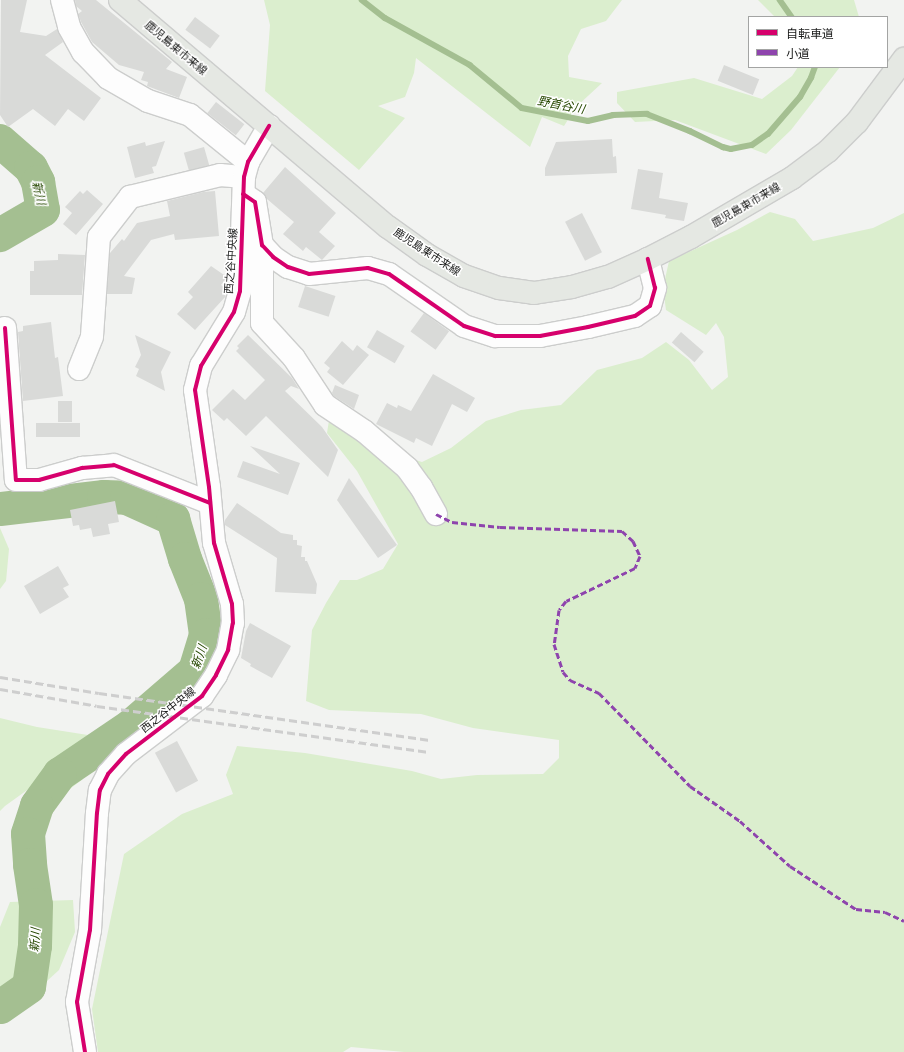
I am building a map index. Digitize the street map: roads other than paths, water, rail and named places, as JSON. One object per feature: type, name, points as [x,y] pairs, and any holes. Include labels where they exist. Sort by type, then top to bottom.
[{"type":"main road","name":"鹿児島東市来線","points":[[120,0],[388,227],[428,255],[464,276],[499,288],[534,293],[580,285],[608,277],[691,238],[786,182],[822,155],[856,122],[904,59]]},
{"type":"street","points":[[62,0],[69,26],[83,52],[108,78],[148,101],[190,115],[245,178],[255,202],[262,245],[262,323],[294,358],[325,405],[364,431],[407,468],[421,487],[436,514]]},
{"type":"street","name":"西之谷中央線","points":[[85,1052],[77,1002],[90,930],[97,813],[100,790],[108,774],[126,754],[202,696],[209,687],[228,650],[233,624],[232,604],[214,544],[195,390],[201,366],[234,312],[240,291],[245,178],[269,126]]},
{"type":"street","points":[[79,369],[92,336],[99,236],[130,197],[220,175],[245,178]]},
{"type":"street","points":[[262,245],[273,257],[288,267],[309,274],[368,268],[390,274],[420,297],[464,326],[496,336],[540,336],[635,316],[650,306],[655,288],[648,259]]},
{"type":"street","points":[[4,328],[16,480],[39,480],[82,468],[114,464],[210,503]]},
{"type":"waterway","name":"野首谷川","points":[[362,0],[385,18],[470,65],[522,108],[588,121],[613,115],[647,114],[690,131],[723,147],[731,149],[752,145],[768,134],[800,97],[811,78],[815,68]]},
{"type":"waterway","name":"野首谷川","points":[[780,0],[791,16]]},
{"type":"waterway","name":"新川","points":[[0,141],[31,168],[38,182],[43,210],[0,235]]},
{"type":"waterway","name":"新川","points":[[0,509],[104,497],[127,498],[173,519],[185,559],[201,599],[206,635],[195,671],[131,726],[60,774],[37,806],[28,834],[30,865],[36,905],[35,946],[29,987],[0,1007]]},
{"type":"railway","points":[[0,677],[99,693],[430,740]]},
{"type":"railway","points":[[0,689],[97,706],[429,752]]}]
